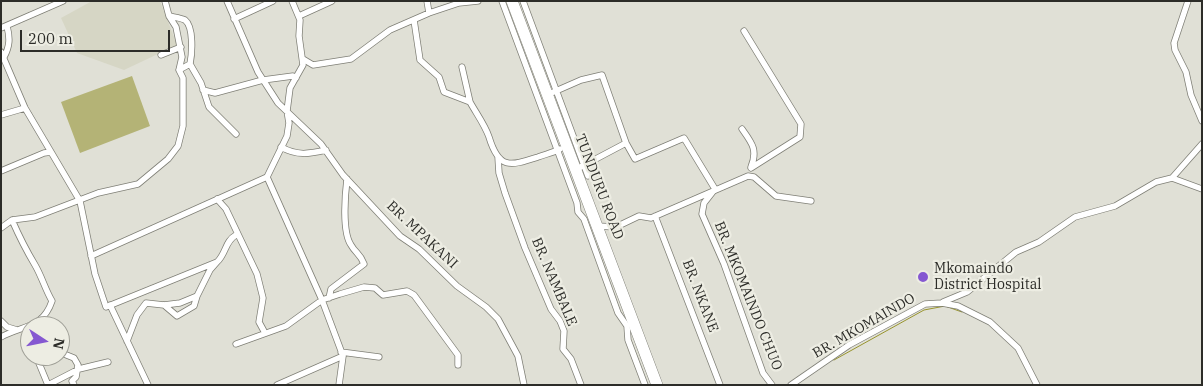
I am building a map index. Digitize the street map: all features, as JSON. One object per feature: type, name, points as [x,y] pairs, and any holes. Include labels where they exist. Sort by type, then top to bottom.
[{"type":"highway","name":"TUNDURU ROAD","points":[[512,1],[553,92],[562,148],[579,168],[596,226],[657,385]]},
{"type":"street","points":[[63,1],[4,27],[10,38],[8,50],[3,54],[25,108],[80,201],[91,256],[106,307],[217,262]]},
{"type":"street","points":[[1,228],[12,220],[35,217],[98,193],[138,184],[168,159],[178,146],[183,126],[183,78],[179,70],[180,47],[176,27],[169,16],[165,1]]},
{"type":"street","name":"BR. MPAKANI","points":[[227,1],[262,80],[278,103],[326,150],[346,179],[400,236],[419,249],[457,286],[486,307],[498,319],[518,356],[524,385]]},
{"type":"street","points":[[234,19],[273,1]]},
{"type":"street","points":[[292,1],[299,16],[299,36],[303,59],[302,71]]},
{"type":"street","points":[[299,16],[332,1]]},
{"type":"street","points":[[426,1],[429,13]]},
{"type":"street","points":[[91,256],[267,176],[287,136],[290,88],[302,71],[313,65],[351,59],[369,48],[384,34],[429,13],[459,3],[478,1]]},
{"type":"street","points":[[502,1],[562,148],[578,212],[584,219],[618,313],[627,326],[628,340],[645,385]]},
{"type":"street","points":[[523,1],[579,168],[588,176]]},
{"type":"street","points":[[1188,1],[1174,43],[1175,50],[1186,72],[1194,104],[1202,120]]},
{"type":"street","points":[[169,16],[184,20],[188,26],[193,50],[190,64],[210,108],[236,134]]},
{"type":"street","points":[[414,20],[420,60],[439,77],[444,92],[470,102]]},
{"type":"street","points":[[744,30],[801,124],[802,131],[800,137],[751,168]]},
{"type":"street","points":[[161,56],[180,47]]},
{"type":"street","points":[[303,59],[313,65]]},
{"type":"street","points":[[179,70],[190,64]]},
{"type":"street","name":"BR. NAMBALE","points":[[462,67],[470,102],[488,136],[490,147],[498,157],[499,173],[525,248],[551,309],[560,320],[564,331],[563,349],[577,370],[581,385]]},
{"type":"street","points":[[553,92],[602,75],[626,143],[635,159],[684,138],[715,189]]},
{"type":"street","points":[[202,90],[215,93],[262,80],[293,76],[296,78]]},
{"type":"street","points":[[1,115],[25,108]]},
{"type":"street","points":[[742,129],[755,147],[755,158],[748,176]]},
{"type":"street","points":[[41,136],[42,154]]},
{"type":"street","points":[[579,168],[626,143]]},
{"type":"street","points":[[1202,144],[1172,178],[1202,189]]},
{"type":"street","points":[[282,147],[292,153],[306,154],[326,150]]},
{"type":"street","points":[[498,157],[511,164],[522,163],[562,148]]},
{"type":"street","points":[[1,172],[50,152]]},
{"type":"street","points":[[267,176],[322,300],[342,354],[339,385]]},
{"type":"street","points":[[596,226],[616,227],[639,216],[651,218],[748,176],[754,178],[776,196],[811,200]]},
{"type":"street","name":"BR. MKOMAINDO","points":[[790,385],[849,346],[908,313],[926,304],[942,302],[968,292],[1016,252],[1039,242],[1075,217],[1115,206],[1156,182],[1172,178]]},
{"type":"street","points":[[329,298],[331,289],[364,264],[360,254],[350,245],[345,213],[346,179]]},
{"type":"street","name":"BR. MKOMAINDO CHUO","points":[[715,189],[704,203],[702,214],[724,264],[763,374],[772,385]]},
{"type":"street","points":[[217,199],[226,209],[236,235],[257,274],[263,298],[259,322],[265,333]]},
{"type":"street","name":"BR. NKANE","points":[[655,216],[720,385]]},
{"type":"street","points":[[12,220],[25,251],[35,265],[44,288],[52,301],[46,316]]},
{"type":"street","points":[[164,305],[177,316],[194,306],[210,270],[222,258],[232,237],[236,235]]},
{"type":"street","points":[[236,344],[286,326],[322,300],[364,288],[375,288],[383,296],[408,291],[414,295],[458,355],[458,365]]},
{"type":"street","points":[[127,341],[137,315],[146,303],[164,305],[197,296]]},
{"type":"street","points":[[942,302],[958,306],[990,322],[1018,348],[1037,385]]},
{"type":"street","points":[[110,305],[148,385]]},
{"type":"street","points":[[1,321],[7,327],[17,330]]},
{"type":"street","points":[[1,337],[20,329]]},
{"type":"street","points":[[277,385],[342,354],[380,358]]},
{"type":"street","points":[[70,356],[74,358],[79,370]]},
{"type":"street","points":[[40,366],[48,385],[79,370],[108,362]]},
{"type":"street","points":[[74,385],[72,381],[79,370]]},
{"type":"shaded area","points":[[92,1],[160,1],[177,45],[124,70],[77,53],[61,18]]},
{"type":"shaded area","points":[[132,76],[150,126],[80,153],[61,102]]},
{"type":"waterway","points":[[834,360],[924,310],[945,306],[962,312]]},
{"type":"place","name":"Mkomaindo District Hospital","points":[[923,277]]}]
